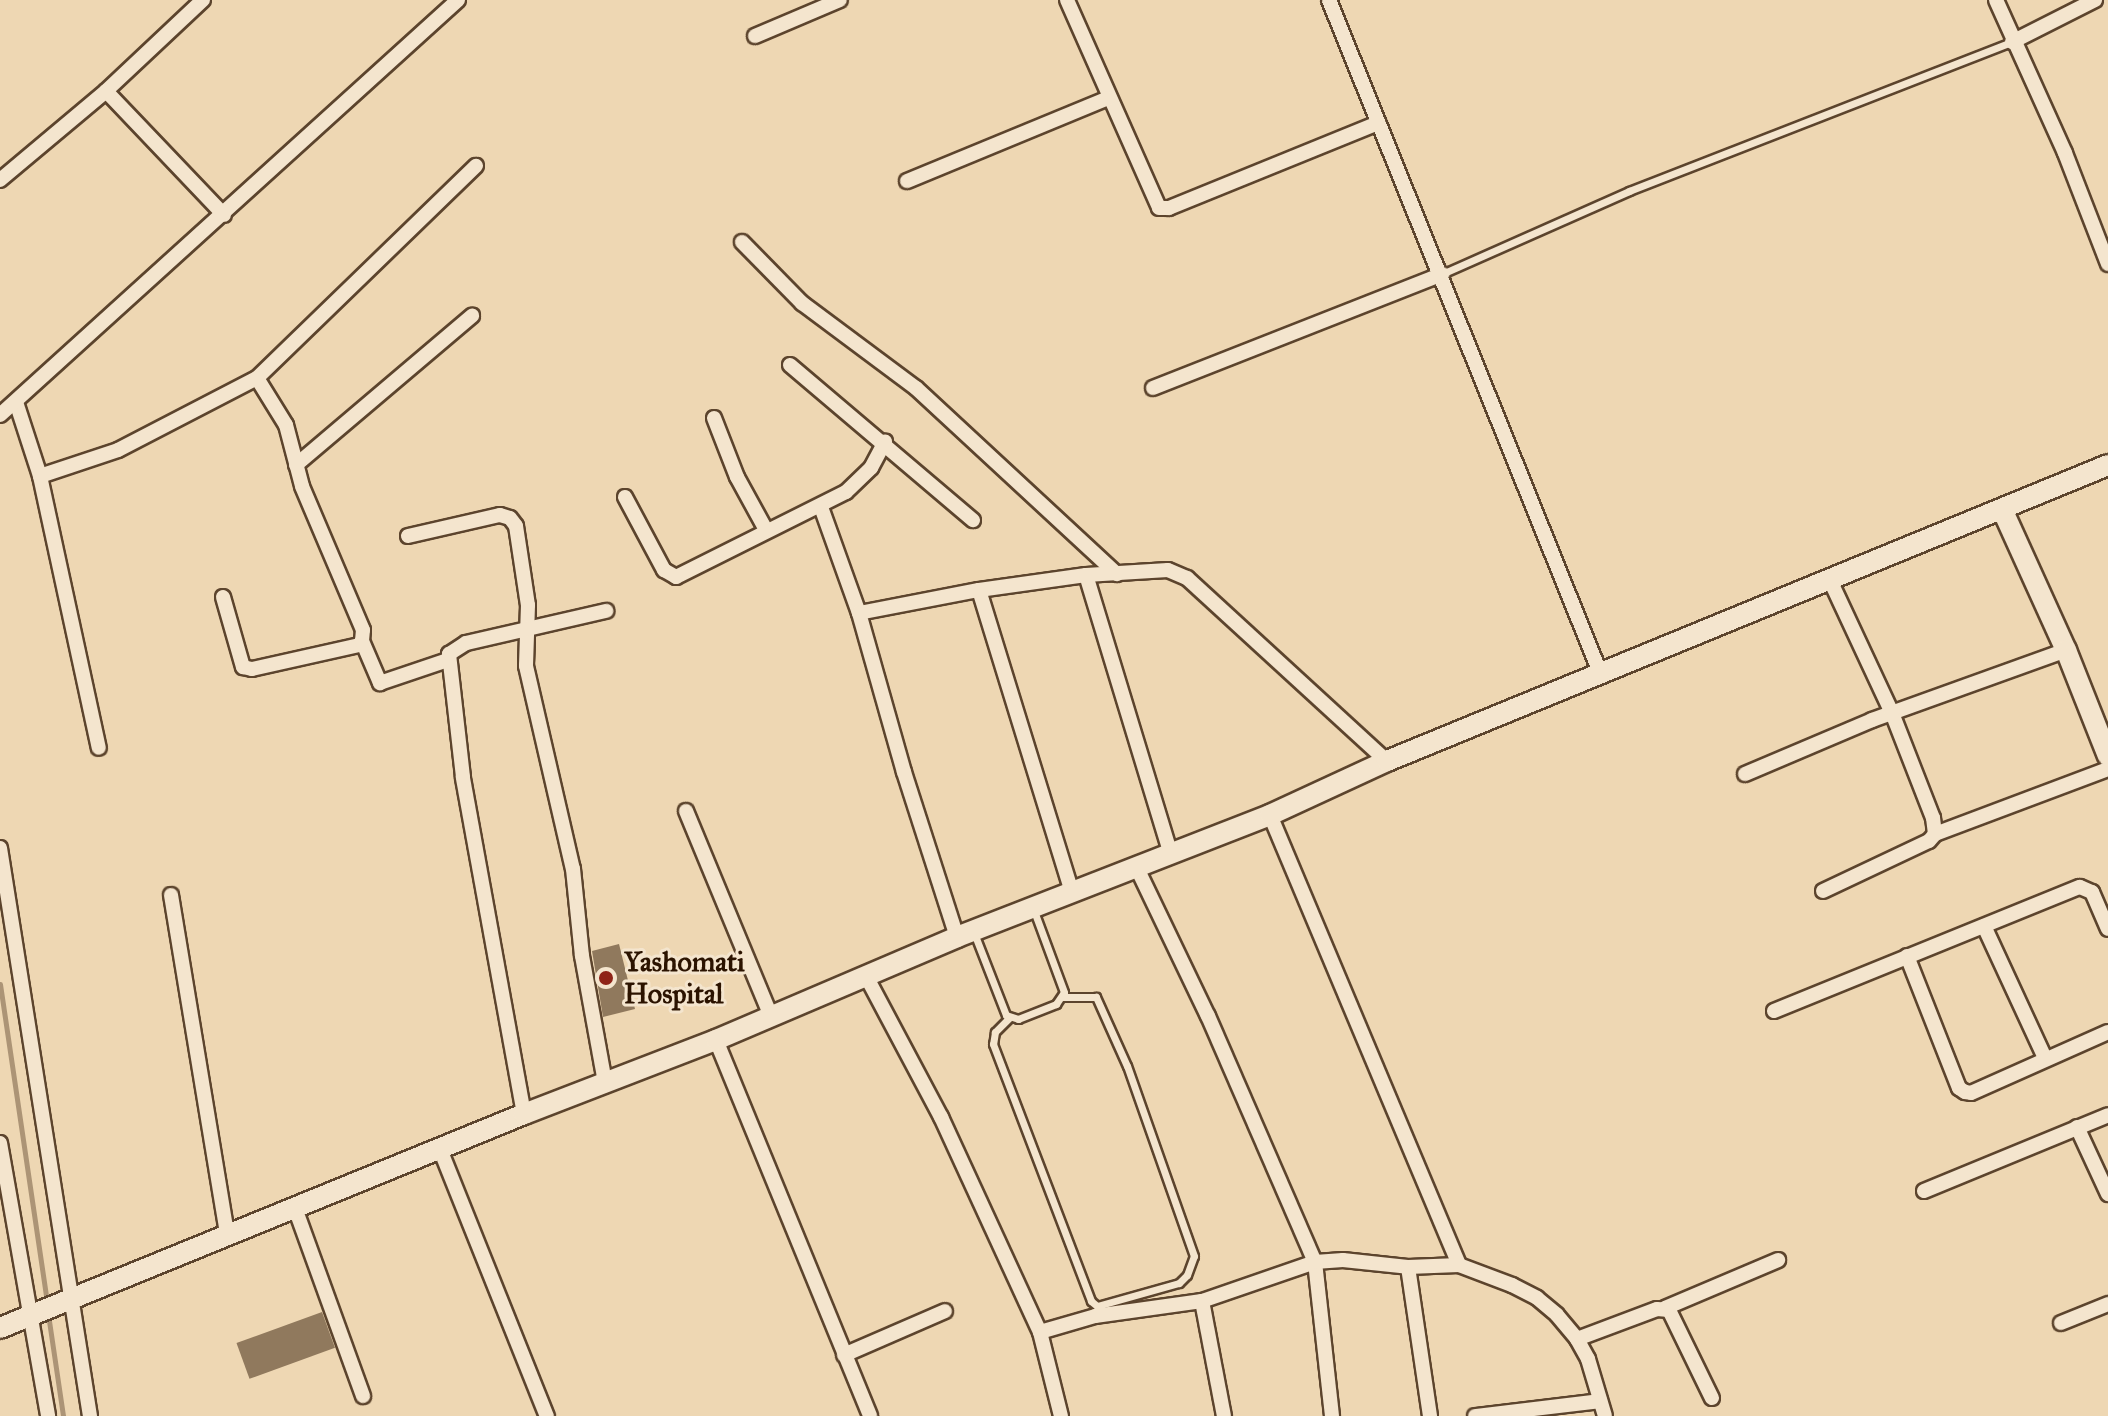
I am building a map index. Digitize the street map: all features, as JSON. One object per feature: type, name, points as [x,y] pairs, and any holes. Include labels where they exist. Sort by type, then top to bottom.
[{"type":"main road","points":[[0,1328],[524,1114],[716,1040],[770,1014],[965,934],[1270,815],[1387,761],[2108,465]]},
{"type":"main road","points":[[2002,509],[2066,650],[2108,756]]},
{"type":"street","points":[[0,180],[106,91],[203,0]]},
{"type":"street","points":[[0,415],[458,0]]},
{"type":"street","points":[[755,36],[840,0]]},
{"type":"street","points":[[1067,0],[1153,200],[1164,209],[1378,123]]},
{"type":"street","points":[[1329,0],[1442,274],[1601,675]]},
{"type":"street","points":[[1996,0],[2012,42],[2065,153],[2108,264]]},
{"type":"street","points":[[2012,42],[2095,0]]},
{"type":"street","points":[[106,91],[224,215]]},
{"type":"street","points":[[907,181],[1108,98]]},
{"type":"street","points":[[40,476],[118,450],[257,378],[476,166]]},
{"type":"street","points":[[742,242],[802,303],[916,388],[1117,574]]},
{"type":"street","points":[[1153,388],[1442,274]]},
{"type":"street","points":[[296,465],[472,316]]},
{"type":"street","points":[[790,365],[885,442],[973,520]]},
{"type":"street","points":[[257,378],[282,415],[296,465],[363,630],[362,641],[380,683],[448,660]]},
{"type":"street","points":[[16,402],[40,476],[99,748]]},
{"type":"street","points":[[714,418],[737,477],[766,530]]},
{"type":"street","points":[[625,497],[664,570],[671,576],[682,575],[766,530],[821,507],[861,480],[885,442]]},
{"type":"street","points":[[821,507],[859,613],[904,772],[965,934]]},
{"type":"street","points":[[408,536],[485,518],[510,518],[516,526],[528,605],[526,666],[573,869],[582,956],[605,1082]]},
{"type":"street","points":[[859,613],[979,590],[1086,575],[1168,570],[1187,578],[1387,761]]},
{"type":"street","points":[[1086,575],[1170,852]]},
{"type":"street","points":[[1830,580],[1892,713],[1933,818],[1935,834]]},
{"type":"street","points":[[979,590],[1072,892]]},
{"type":"street","points":[[223,597],[243,667],[252,669],[359,645],[362,641]]},
{"type":"street","points":[[524,1114],[463,777],[448,660],[453,649],[466,643],[526,632],[606,611]]},
{"type":"street","points":[[1745,774],[1892,713],[2066,650]]},
{"type":"street","points":[[1823,891],[1929,841],[1935,834],[2108,769]]},
{"type":"street","points":[[686,811],[770,1014]]},
{"type":"street","points":[[1270,815],[1459,1265]]},
{"type":"street","points":[[0,848],[74,1297],[90,1416]]},
{"type":"street","points":[[1136,866],[1208,1016],[1315,1262],[1332,1416]]},
{"type":"street","points":[[1774,1011],[2084,887],[2092,892],[2108,929]]},
{"type":"street","points":[[171,895],[227,1235]]},
{"type":"street","points":[[1984,926],[2045,1058]]},
{"type":"street","points":[[1907,956],[1962,1090],[1971,1093],[2108,1032]]},
{"type":"street","points":[[866,976],[941,1117],[1040,1332],[1061,1416]]},
{"type":"street","points":[[716,1040],[870,1416]]},
{"type":"street","points":[[1924,1191],[2108,1115]]},
{"type":"street","points":[[2077,1127],[2108,1194]]},
{"type":"street","points":[[0,1145],[40,1312],[48,1416]]},
{"type":"street","points":[[440,1149],[547,1416]]},
{"type":"street","points":[[295,1208],[363,1396]]},
{"type":"street","points":[[1040,1332],[1095,1316],[1202,1301],[1315,1262],[1343,1260],[1408,1267],[1459,1265],[1495,1277],[1537,1298],[1577,1339],[1588,1359],[1602,1409],[1475,1416]]},
{"type":"street","points":[[1577,1339],[1665,1308],[1778,1260]]},
{"type":"street","points":[[1408,1267],[1430,1416]]},
{"type":"street","points":[[1202,1301],[1224,1416]]},
{"type":"street","points":[[2061,1323],[2108,1304]]},
{"type":"street","points":[[1665,1308],[1669,1310],[1712,1398]]},
{"type":"street","points":[[844,1355],[945,1311]]},
{"type":"lane","points":[[1442,274],[1629,191],[2012,42]]},
{"type":"lane","points":[[1033,908],[1062,986],[1063,997]]},
{"type":"lane","points":[[965,934],[1009,1018]]},
{"type":"lane","points":[[1063,997],[1096,997],[1127,1066],[1194,1256],[1187,1275],[1179,1283],[1097,1306],[1091,1301],[993,1044],[995,1032],[1009,1018],[1031,1014],[1056,1004],[1063,997]]},
{"type":"building","points":[[619,944],[635,1009],[603,1017],[592,951]]},
{"type":"building","points":[[322,1312],[335,1348],[249,1379],[236,1343]]},
{"type":"waterway","points":[[0,984],[47,1304]]},
{"type":"waterway","points":[[48,1314],[63,1416]]},
{"type":"place","name":"Yashomati Hospital","points":[[606,978]]}]
